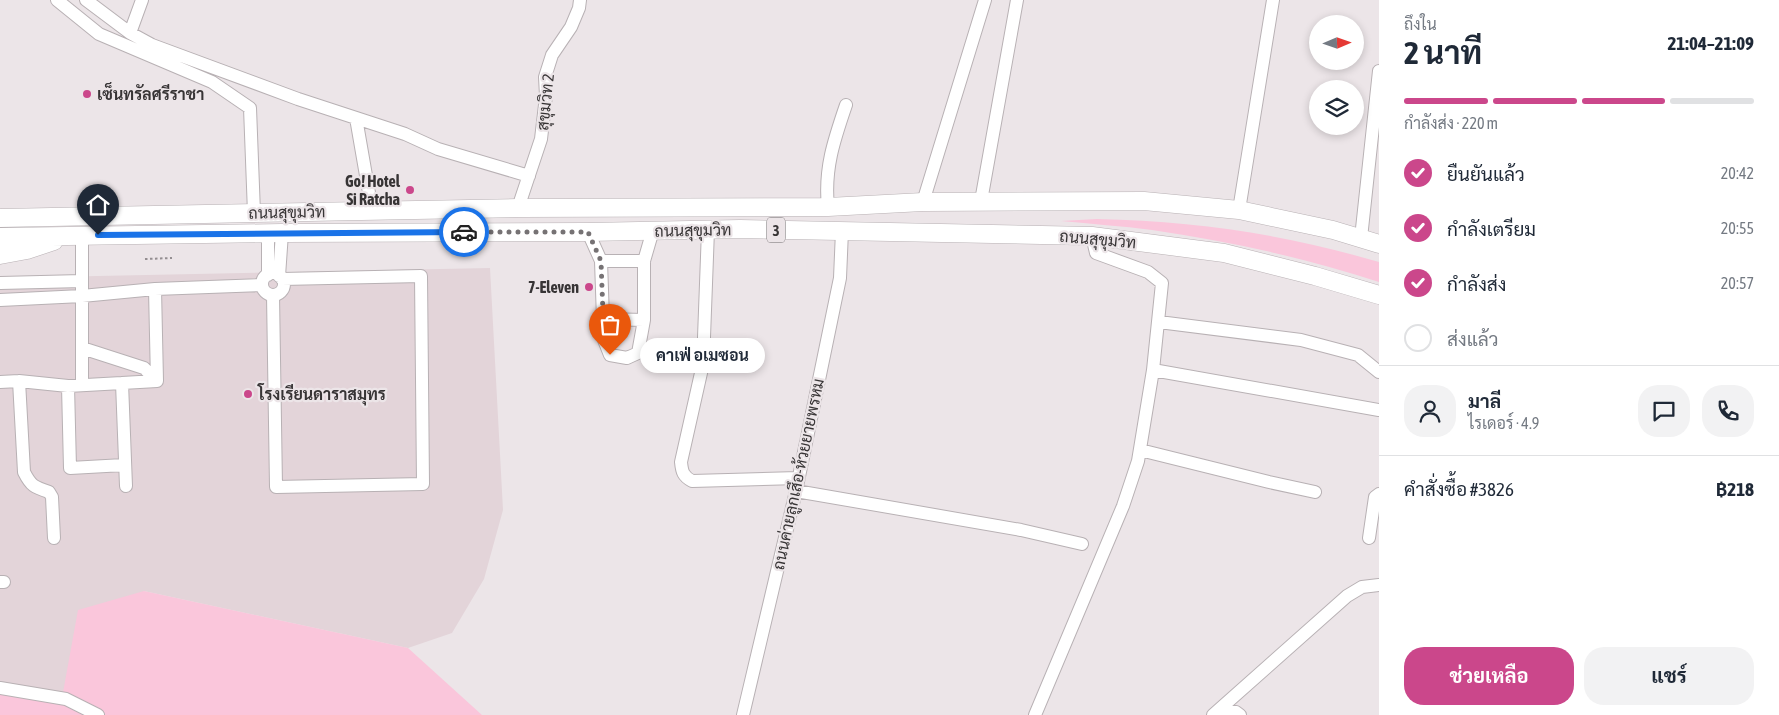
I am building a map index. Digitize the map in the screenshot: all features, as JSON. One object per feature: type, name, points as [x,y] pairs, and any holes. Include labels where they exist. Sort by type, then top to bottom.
[{"type":"highway","name":"ถนนสุขุมวิท","points":[[0,218],[518,208],[828,207],[981,201],[1144,202],[1239,210],[1333,230],[1379,244]]},
{"type":"highway","name":"ถนนสุขุมวิท","points":[[0,236],[708,230],[1092,236],[1224,253],[1315,276],[1379,295]]},
{"type":"highway","points":[[0,255],[27,250],[76,235]]},
{"type":"street","points":[[57,0],[99,34],[212,82],[250,108],[254,213]]},
{"type":"street","points":[[86,0],[130,33],[152,45],[406,134],[438,149],[529,176]]},
{"type":"street","points":[[130,33],[142,0]]},
{"type":"street","name":"สุขุมวิท 2","points":[[518,208],[541,139],[546,96],[545,77],[552,55],[571,26],[579,8],[580,0]]},
{"type":"street","points":[[923,202],[985,0]]},
{"type":"street","points":[[1239,210],[1273,0]]},
{"type":"street","points":[[981,201],[1020,2]]},
{"type":"street","points":[[1361,238],[1379,71]]},
{"type":"street","points":[[828,207],[826,189],[830,152],[846,105]]},
{"type":"street","points":[[356,118],[372,210]]},
{"type":"street","points":[[588,232],[601,261],[604,340],[610,355],[627,358],[638,353],[644,320],[644,261],[653,230]]},
{"type":"street","points":[[708,230],[703,364],[701,380],[681,462],[683,475],[692,481],[797,485],[1082,544]]},
{"type":"street","name":"ถนนค่ายลูกเสึอ-ห้วยยายพรหม","points":[[743,715],[797,485],[840,278],[842,231]]},
{"type":"street","points":[[274,295],[266,292],[273,279],[275,233]]},
{"type":"street","points":[[76,235],[82,280],[82,385]]},
{"type":"street","points":[[1035,715],[1123,506],[1140,450],[1159,322],[1162,283],[1148,272],[1096,253],[1092,236]]},
{"type":"street","points":[[601,261],[644,261]]},
{"type":"street","points":[[0,300],[82,296],[273,279],[421,276],[423,484],[276,487],[274,295]]},
{"type":"street","points":[[273,279],[283,288],[274,295]]},
{"type":"street","points":[[0,283],[82,280]]},
{"type":"street","points":[[155,289],[157,381]]},
{"type":"street","points":[[604,319],[644,320]]},
{"type":"street","points":[[1159,322],[1301,340],[1358,355],[1379,372]]},
{"type":"street","points":[[82,348],[144,368],[157,381]]},
{"type":"street","points":[[1153,370],[1379,410]]},
{"type":"street","points":[[0,382],[19,381],[68,386],[157,381]]},
{"type":"street","points":[[19,381],[24,472],[29,482],[35,487],[49,492],[52,497],[54,538]]},
{"type":"street","points":[[122,384],[126,486]]},
{"type":"street","points":[[68,386],[70,468],[124,466]]},
{"type":"street","points":[[1140,450],[1315,492]]},
{"type":"street","points":[[1369,538],[1375,497],[1379,494]]},
{"type":"street","points":[[1215,713],[1346,596],[1362,587],[1379,585]]},
{"type":"street","points":[[0,688],[66,699],[98,715]]},
{"type":"street","points":[[1215,713],[1236,712],[1240,715]]},
{"type":"path","points":[[145,259],[172,258]]},
{"type":"shaded area","points":[[1097,219],[1204,226],[1308,244],[1379,262],[1379,282],[1295,258],[1210,239],[1141,229],[1061,221]]},
{"type":"shaded area","name":"โรงเรียนดาราสมุทร","points":[[490,268],[503,510],[484,579],[452,633],[408,648],[144,591],[62,699],[0,690],[0,278]]},
{"type":"shaded area","points":[[144,591],[408,648],[482,715],[0,715],[0,690],[62,698],[78,610]]},
{"type":"way so far","points":[[464,232],[588,232],[601,261],[604,340],[610,355]]},
{"type":"place","name":"เซ็นทรัลศรีราชา","points":[[87,94]]},
{"type":"place","name":"Go! Hotel Si Ratcha","points":[[410,190]]},
{"type":"place","name":"7-Eleven","points":[[589,287]]},
{"type":"place","name":"คาเฟ่ อเมซอน","points":[[610,355]]},
{"type":"place","name":"โรงเรียนดาราสมุทร","points":[[248,394]]},
{"type":"route","points":[[98,235],[464,232]]}]
